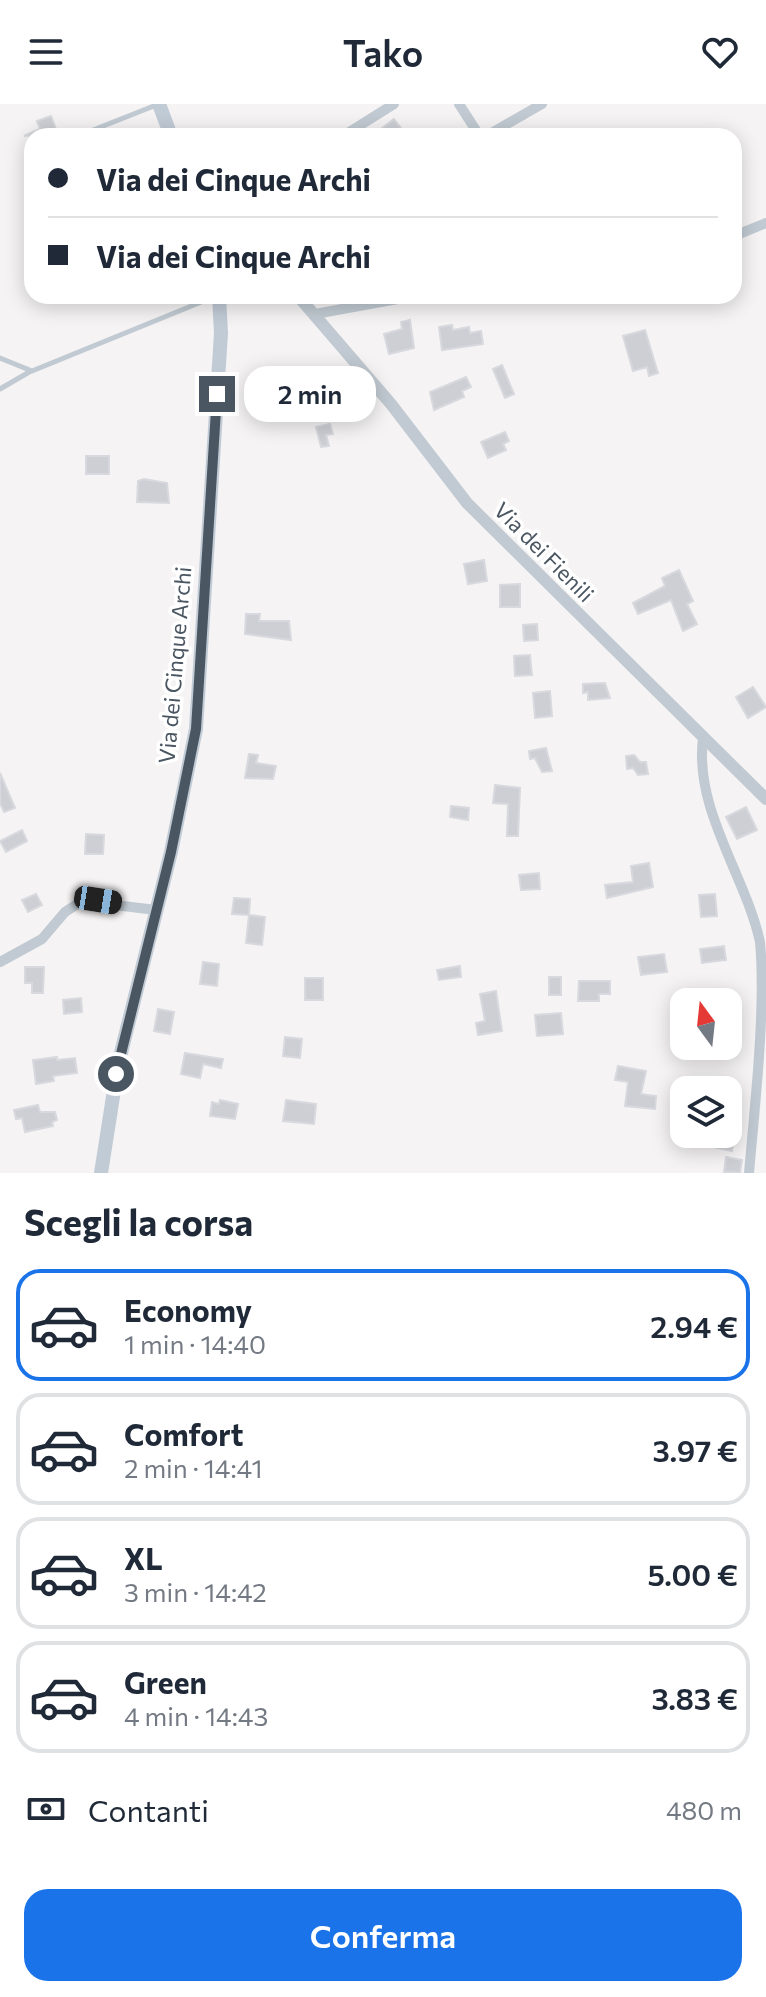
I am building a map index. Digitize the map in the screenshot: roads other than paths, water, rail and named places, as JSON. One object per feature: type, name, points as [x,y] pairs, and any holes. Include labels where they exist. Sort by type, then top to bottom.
[{"type":"main road","points":[[164,106],[169,128]]},
{"type":"main road","name":"Via dei Cinque Archi","points":[[101,1173],[118,1065],[156,910],[197,720],[220,348],[218,304]]},
{"type":"street","points":[[356,128],[394,104]]},
{"type":"street","points":[[459,104],[474,128]]},
{"type":"street","points":[[505,128],[542,104]]},
{"type":"street","points":[[742,233],[766,223]]},
{"type":"street","name":"Via dei Fienili","points":[[306,304],[391,404],[461,497],[703,738],[763,791]]},
{"type":"street","points":[[315,314],[370,304]]},
{"type":"street","points":[[703,738],[705,781],[719,831],[757,930],[762,955],[764,1004],[749,1173]]},
{"type":"street","points":[[0,962],[42,939],[65,912],[82,901],[156,910]]},
{"type":"lane","points":[[101,128],[164,106]]},
{"type":"lane","points":[[0,389],[32,371],[198,304]]},
{"type":"lane","points":[[0,358],[32,371]]}]
